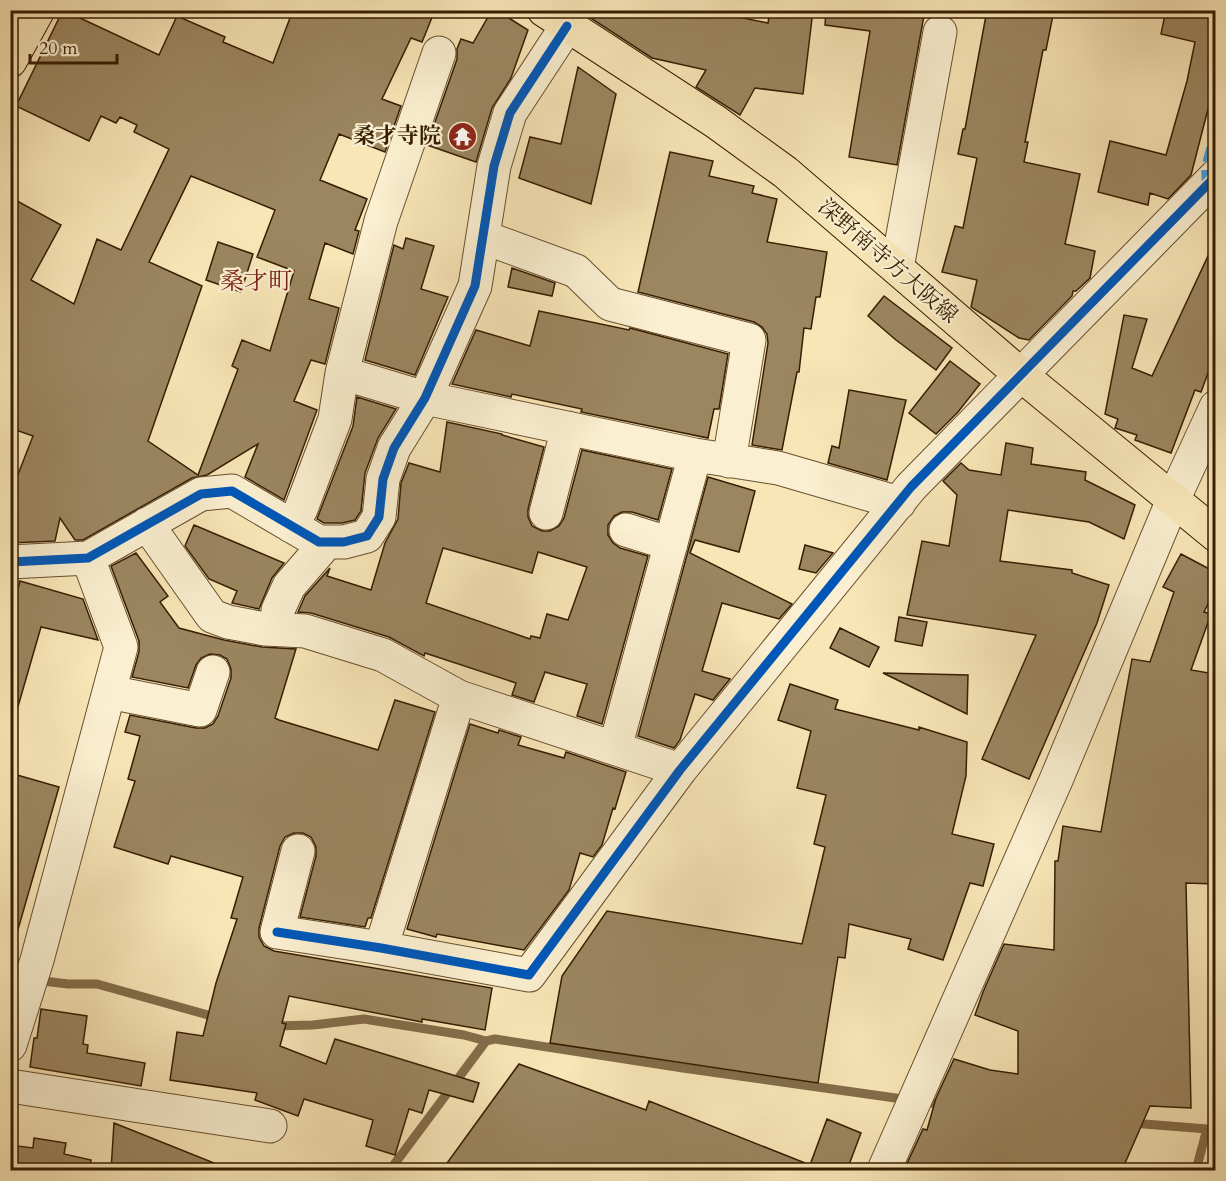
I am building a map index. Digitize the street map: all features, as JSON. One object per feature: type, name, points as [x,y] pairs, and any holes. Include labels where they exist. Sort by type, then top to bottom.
[{"type":"main road","points":[[10,61],[38,10]]},
{"type":"main road","name":"深野南寺方大阪線","points":[[556,18],[716,122],[785,172],[1021,375],[1215,535]]},
{"type":"street","points":[[10,562],[88,558],[201,494],[232,491],[319,542],[344,542],[367,536],[379,518],[383,479],[394,448],[425,398],[475,286],[494,166],[510,113],[556,18]]},
{"type":"street","points":[[897,268],[940,32]]},
{"type":"street","points":[[291,526],[301,509],[335,419],[342,373],[381,221],[439,53]]},
{"type":"street","points":[[298,851],[277,932],[529,975],[680,770],[911,487],[1215,176]]},
{"type":"street","points":[[483,237],[576,271],[610,304],[749,340],[729,461]]},
{"type":"street","points":[[342,373],[425,398],[695,455],[778,468],[899,503]]},
{"type":"street","points":[[884,1170],[1056,780],[1173,500],[1215,407]]},
{"type":"street","points":[[546,513],[568,428]]},
{"type":"street","points":[[615,748],[695,455]]},
{"type":"street","points":[[147,524],[212,616],[228,622],[278,630],[305,631],[384,655],[459,697],[680,770]]},
{"type":"street","points":[[626,530],[671,544]]},
{"type":"street","points":[[278,630],[278,610],[289,586],[327,542]]},
{"type":"street","points":[[20,1010],[121,647],[88,558]]},
{"type":"street","points":[[109,692],[200,710],[213,672]]},
{"type":"street","points":[[381,948],[459,697]]},
{"type":"street","points":[[10,1086],[270,1126]]},
{"type":"building","points":[[63,10],[159,55],[177,16],[225,37],[223,42],[273,63],[293,10],[435,10],[422,42],[411,38],[382,99],[401,106],[385,152],[339,134],[320,180],[367,199],[355,230],[359,231],[353,254],[325,243],[309,299],[339,308],[325,364],[311,360],[294,401],[317,410],[284,500],[245,477],[258,444],[207,475],[192,478],[83,540],[75,540],[60,518],[55,541],[10,543],[10,495],[33,436],[10,428],[10,197],[61,225],[31,280],[74,304],[97,239],[121,250],[169,149],[134,132],[137,125],[120,117],[116,123],[101,116],[89,141],[16,106]],"holes":[[[191,176],[275,210],[257,257],[294,271],[270,351],[242,340],[232,366],[238,369],[198,475],[148,441],[202,286],[149,262]]]},
{"type":"building","points":[[492,10],[496,10],[528,30],[511,78],[492,108],[476,162],[427,145],[457,59],[457,49],[461,39],[473,43]]},
{"type":"building","points":[[591,10],[704,10],[768,23],[770,10],[813,10],[803,94],[755,88],[740,115],[696,87],[706,70],[652,58],[589,17]]},
{"type":"building","points":[[826,10],[925,10],[897,165],[849,157],[870,31],[825,25]]},
{"type":"building","points":[[987,10],[1054,10],[1046,50],[1043,50],[1025,142],[1028,142],[1024,162],[1080,174],[1065,244],[1095,251],[1090,278],[1076,291],[1073,291],[1072,296],[1029,340],[1019,338],[971,307],[977,280],[942,272],[955,226],[963,228],[977,158],[958,154],[963,129],[965,129]]},
{"type":"building","points":[[1166,10],[1215,10],[1215,82],[1191,175],[1168,199],[1150,193],[1148,205],[1098,192],[1110,141],[1166,155],[1187,81],[1195,42],[1161,34]]},
{"type":"building","points":[[578,67],[616,94],[591,204],[519,178],[530,137],[561,144]]},
{"type":"building","points":[[670,152],[713,161],[709,176],[754,186],[752,193],[777,199],[767,242],[827,252],[820,297],[816,297],[811,329],[804,328],[799,372],[797,372],[782,450],[752,445],[768,343],[767,334],[762,327],[754,322],[638,292]]},
{"type":"building","points":[[406,238],[434,246],[421,289],[448,297],[415,375],[365,360],[394,245],[403,249]]},
{"type":"building","points":[[1215,241],[1215,354],[1201,392],[1195,390],[1171,453],[1135,440],[1137,435],[1115,428],[1118,419],[1105,414],[1124,315],[1147,319],[1132,368],[1152,376]]},
{"type":"building","points":[[218,242],[253,254],[241,292],[206,280]]},
{"type":"building","points":[[512,268],[555,283],[552,296],[508,287]]},
{"type":"building","points":[[884,296],[952,348],[936,370],[868,316]]},
{"type":"building","points":[[539,311],[629,330],[630,328],[728,354],[719,409],[714,409],[708,438],[581,412],[582,409],[512,394],[511,397],[452,384],[476,330],[530,346]]},
{"type":"building","points":[[950,361],[980,384],[958,412],[936,434],[909,413]]},
{"type":"building","points":[[849,390],[906,400],[887,480],[828,463],[832,446],[839,448]]},
{"type":"building","points":[[357,397],[396,409],[378,438],[365,473],[361,511],[355,520],[324,523],[317,519],[353,426]]},
{"type":"building","points":[[447,422],[502,434],[544,447],[528,517],[532,526],[542,531],[550,531],[559,526],[564,518],[582,450],[672,469],[658,520],[632,512],[622,512],[614,516],[608,525],[608,535],[613,543],[620,548],[648,556],[602,724],[577,716],[587,684],[545,672],[534,702],[512,695],[516,683],[425,653],[424,656],[389,637],[311,613],[298,612],[305,596],[330,568],[327,576],[371,590],[385,543],[398,519],[401,483],[409,463],[440,472]],"holes":[[[443,548],[532,573],[538,552],[587,567],[568,620],[547,614],[540,638],[531,636],[530,639],[426,603]]]},
{"type":"building","points":[[1006,443],[1033,448],[1031,464],[1086,472],[1085,480],[1135,505],[1124,539],[1089,522],[1008,510],[1000,561],[1072,570],[1072,573],[1109,585],[1097,623],[1029,779],[982,759],[1036,635],[907,615],[922,541],[949,546],[957,495],[943,481],[961,463],[969,470],[1001,475]]},
{"type":"building","points":[[708,477],[755,491],[739,552],[695,540],[690,553],[792,604],[779,619],[722,603],[702,671],[730,679],[713,700],[695,694],[680,740],[674,748],[638,736]]},
{"type":"building","points":[[194,525],[284,563],[272,578],[259,609],[232,603],[237,591],[209,579],[185,546]]},
{"type":"building","points":[[805,545],[833,553],[816,573],[799,569]]},
{"type":"building","points":[[136,553],[168,596],[160,602],[179,628],[262,647],[296,649],[275,718],[378,750],[395,700],[435,712],[371,918],[368,918],[365,927],[300,917],[316,856],[316,847],[311,837],[303,833],[294,833],[285,837],[280,846],[259,928],[259,937],[264,946],[274,951],[492,988],[485,1030],[422,1019],[422,1022],[289,996],[282,1023],[286,1024],[280,1046],[326,1064],[335,1039],[479,1083],[473,1102],[429,1090],[422,1113],[409,1109],[395,1155],[366,1146],[373,1120],[304,1099],[298,1116],[255,1100],[257,1093],[170,1080],[177,1032],[203,1036],[216,983],[237,919],[231,918],[243,877],[171,856],[168,864],[114,847],[135,781],[128,779],[140,736],[125,732],[130,715],[196,728],[205,728],[213,724],[231,678],[231,669],[227,659],[220,655],[210,654],[201,658],[196,665],[188,688],[132,677],[139,652],[139,641],[111,566]]},
{"type":"building","points":[[1181,554],[1215,572],[1215,590],[1204,612],[1211,614],[1191,670],[1215,674],[1209,711],[1215,712],[1215,884],[1186,883],[1191,1108],[1150,1106],[1122,1170],[904,1170],[923,1129],[927,1130],[936,1098],[954,1059],[990,1070],[1018,1074],[1018,1031],[975,1015],[1004,944],[1054,950],[1055,861],[1058,861],[1063,826],[1101,832],[1132,659],[1150,662],[1174,592],[1163,587]]},
{"type":"building","points":[[20,581],[83,599],[98,640],[41,627],[17,710],[10,709],[10,619]]},
{"type":"building","points":[[899,617],[927,622],[922,646],[895,641]]},
{"type":"building","points":[[840,628],[879,647],[869,667],[830,648]]},
{"type":"building","points":[[883,673],[968,675],[967,714]]},
{"type":"building","points":[[790,684],[838,700],[835,709],[919,730],[919,727],[967,742],[966,776],[952,834],[994,844],[983,886],[970,883],[943,960],[908,949],[911,939],[849,924],[845,958],[838,957],[818,1083],[550,1043],[562,976],[607,911],[802,944],[825,847],[814,844],[826,795],[797,788],[811,731],[778,720]]},
{"type":"building","points":[[470,724],[498,733],[499,730],[521,737],[518,745],[564,758],[566,752],[626,772],[602,845],[593,857],[580,853],[569,890],[524,950],[437,934],[436,937],[407,929]]},
{"type":"building","points":[[10,773],[59,787],[17,933],[10,932]]},
{"type":"building","points":[[41,1009],[87,1016],[83,1044],[88,1045],[87,1053],[145,1063],[141,1086],[30,1067]]},
{"type":"building","points":[[519,1064],[646,1110],[649,1101],[810,1165],[827,1119],[861,1133],[847,1170],[442,1170]]},
{"type":"building","points":[[114,1123],[229,1169],[229,1170],[111,1170]]},
{"type":"building","points":[[34,1138],[66,1143],[64,1154],[91,1160],[90,1170],[10,1170],[10,1145],[33,1148]]},
{"type":"waterway","points":[[10,977],[68,984],[97,984],[219,1018]]},
{"type":"waterway","points":[[274,1026],[313,1025],[364,1019],[464,1035],[486,1041],[495,1039],[945,1105]]},
{"type":"waterway","points":[[390,1170],[486,1041]]},
{"type":"waterway","points":[[1132,1123],[1207,1129],[1196,1170]]},
{"type":"marked path","points":[[1206,185],[1205,167],[1216,127]]},
{"type":"cycle path","points":[[10,562],[88,558],[201,494],[232,491],[319,542],[344,542],[367,536],[379,517],[383,479],[394,448],[425,398],[475,286],[494,166],[510,113],[567,26]]},
{"type":"cycle path","points":[[277,932],[529,975],[680,770],[911,487],[1216,176]]},
{"type":"place","name":"桑才寺院","points":[[462,136]]},
{"type":"district","name":"桑才町","points":[[256,281]]}]
